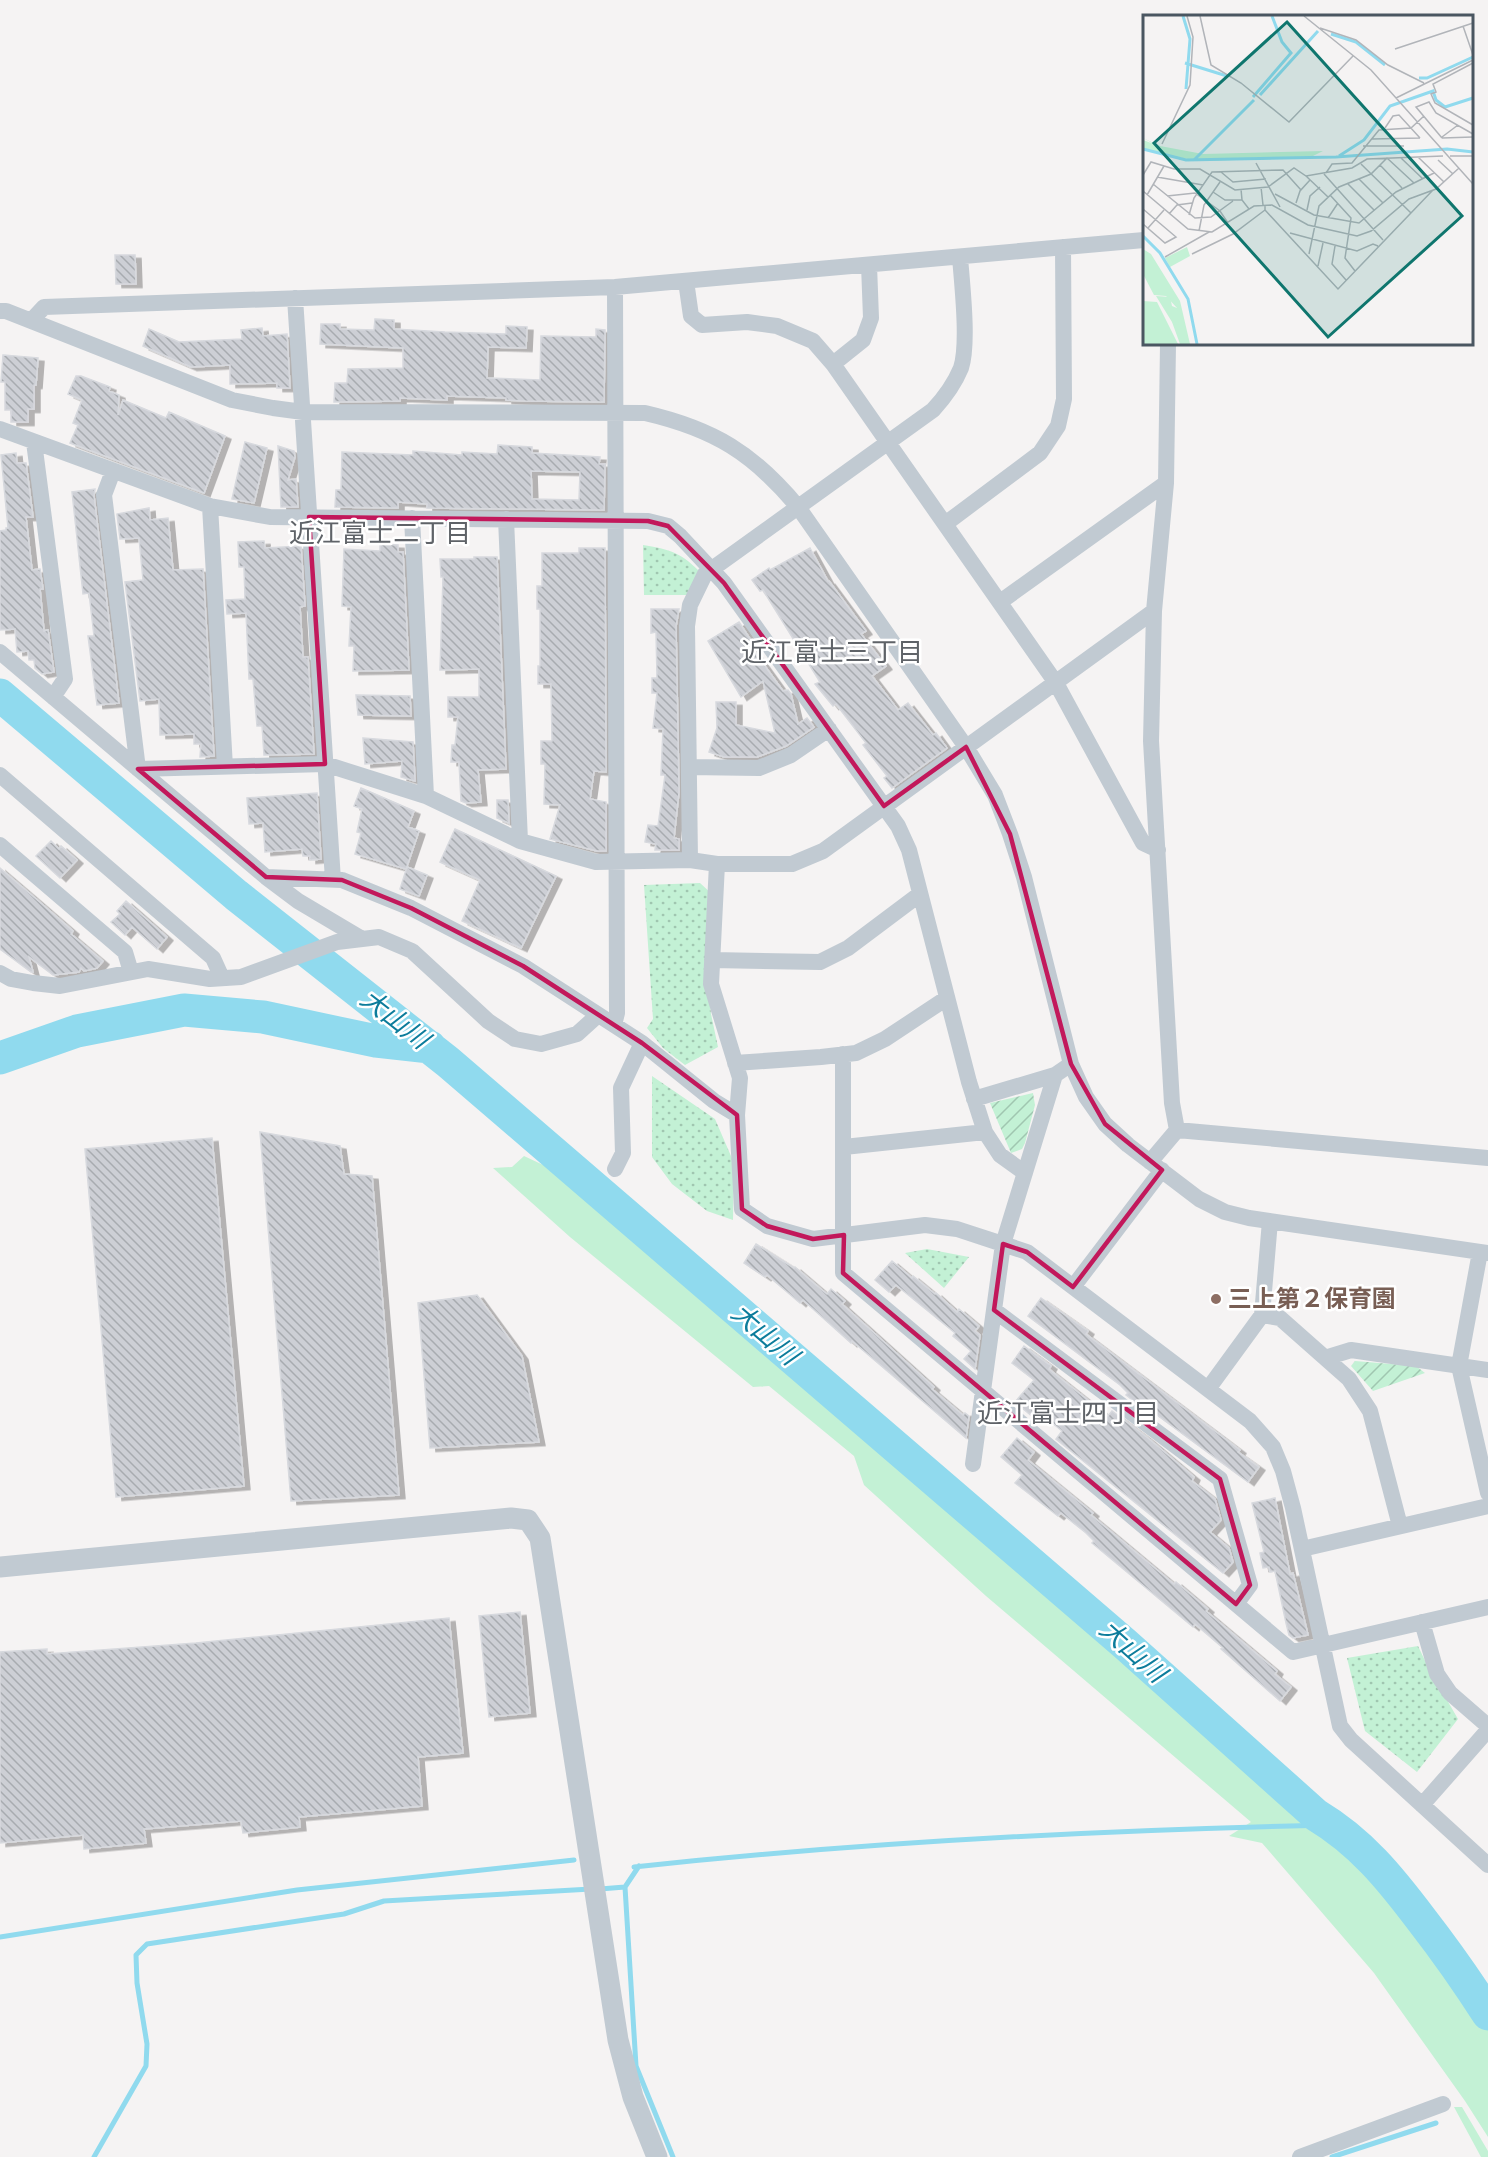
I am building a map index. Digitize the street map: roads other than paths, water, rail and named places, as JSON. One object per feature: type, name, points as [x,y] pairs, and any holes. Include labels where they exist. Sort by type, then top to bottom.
[{"type":"street","points":[[31,321],[44,307],[615,287],[1143,240]]},
{"type":"street","points":[[945,524],[1040,453],[1058,426],[1064,399],[1063,248]]},
{"type":"street","points":[[690,860],[687,626],[690,605],[705,574],[933,410],[950,392],[962,366],[965,346],[960,256]]},
{"type":"street","points":[[833,364],[863,340],[871,318],[869,265]]},
{"type":"street","points":[[686,281],[691,316],[702,325],[747,322],[777,326],[813,341],[833,364],[1056,683],[1143,843],[1158,850]]},
{"type":"street","points":[[614,1025],[617,1013],[615,287]]},
{"type":"street","points":[[295,298],[333,880]]},
{"type":"street","points":[[0,311],[232,400],[303,412],[645,413],[680,421],[716,436],[753,460],[775,479],[798,507],[966,747],[995,795],[1024,877],[1071,1064],[1086,1097],[1105,1124],[1199,1199],[1225,1212],[1270,1221],[1484,1252],[1459,1366],[1488,1493]]},
{"type":"street","points":[[1073,1287],[1156,1166],[1177,1130],[1172,1103],[1151,741],[1154,611],[1166,483],[1168,345]]},
{"type":"street","points":[[0,429],[210,506],[270,517],[648,521],[668,526],[724,583],[898,826],[909,850],[974,1099],[985,1132],[1000,1155],[1025,1173]]},
{"type":"street","points":[[34,442],[65,679],[53,697]]},
{"type":"street","points":[[113,471],[104,495],[138,769]]},
{"type":"street","points":[[1000,602],[1166,483]]},
{"type":"street","points":[[210,506],[225,766]]},
{"type":"street","points":[[412,518],[426,796]]},
{"type":"street","points":[[506,519],[520,841]]},
{"type":"street","points":[[138,769],[325,764],[426,796],[520,841],[596,862],[690,860],[717,864],[792,864],[823,850],[1154,611]]},
{"type":"street","points":[[0,652],[266,877],[298,901],[362,939]]},
{"type":"street","points":[[689,767],[759,768],[791,755],[829,729]]},
{"type":"street","points":[[0,775],[213,958],[222,978]]},
{"type":"street","points":[[0,845],[125,952],[131,972]]},
{"type":"street","points":[[717,864],[711,984],[740,1078],[737,1115],[742,1209],[767,1226],[813,1239],[925,1226],[957,1229],[1027,1252],[1250,1421],[1273,1447],[1283,1471],[1340,1726],[1351,1740],[1488,1865]]},
{"type":"street","points":[[266,877],[342,880],[411,908],[523,966],[642,1043],[714,1101],[737,1115]]},
{"type":"street","points":[[712,960],[820,962],[848,948],[920,894]]},
{"type":"street","points":[[0,973],[11,979],[60,986],[148,969],[210,979],[241,977],[337,942],[380,937],[412,951],[488,1021],[514,1039],[541,1044],[577,1034],[598,1015]]},
{"type":"street","points":[[735,1063],[856,1053],[885,1039],[947,998]]},
{"type":"street","points":[[615,1169],[623,1154],[621,1088],[642,1043]]},
{"type":"street","points":[[843,1054],[843,1273],[1293,1652],[1488,1606]]},
{"type":"street","points":[[974,1099],[1055,1075],[1071,1064]]},
{"type":"street","points":[[973,1464],[1003,1244],[1055,1075]]},
{"type":"street","points":[[1177,1130],[1488,1158]]},
{"type":"street","points":[[843,1147],[985,1132]]},
{"type":"street","points":[[1208,1389],[1262,1315],[1270,1221]]},
{"type":"street","points":[[994,1310],[1220,1479],[1250,1585],[1236,1604]]},
{"type":"street","points":[[1262,1315],[1280,1318],[1348,1379],[1370,1411],[1400,1526]]},
{"type":"street","points":[[1325,1358],[1351,1350],[1488,1370]]},
{"type":"street","points":[[1302,1549],[1488,1506]]},
{"type":"street","points":[[0,1567],[499,1520],[528,1520],[540,1538],[618,2040],[633,2097],[657,2157]]},
{"type":"street","points":[[1422,1622],[1437,1674],[1450,1693],[1488,1728],[1422,1805]]},
{"type":"street","points":[[1300,2157],[1443,2104]]},
{"type":"waterway","name":"大山川","points":[[0,695],[236,895],[448,1062],[1125,1644],[1316,1815],[1361,1849],[1409,1904],[1456,1966],[1488,2014]]},
{"type":"waterway","points":[[0,1058],[77,1031],[184,1010],[263,1017],[376,1041],[430,1047]]},
{"type":"waterway","points":[[634,1867],[983,1838],[1332,1825]]},
{"type":"waterway","points":[[0,1937],[297,1890],[574,1860]]},
{"type":"waterway","points":[[639,1866],[625,1887],[636,2066],[673,2157]]},
{"type":"waterway","points":[[600,1889],[625,1887]]},
{"type":"waterway","points":[[94,2157],[146,2066],[147,2044],[137,1983],[136,1955],[147,1944],[344,1914],[384,1901],[591,1889]]},
{"type":"waterway","points":[[1332,2157],[1436,2123]]},
{"type":"place","name":"三上第２保育園","points":[[1216,1299]]},
{"type":"district","name":"近江富士二丁目","points":[[380,533]]},
{"type":"district","name":"近江富士三丁目","points":[[832,652]]},
{"type":"district","name":"近江富士四丁目","points":[[1068,1413]]}]
